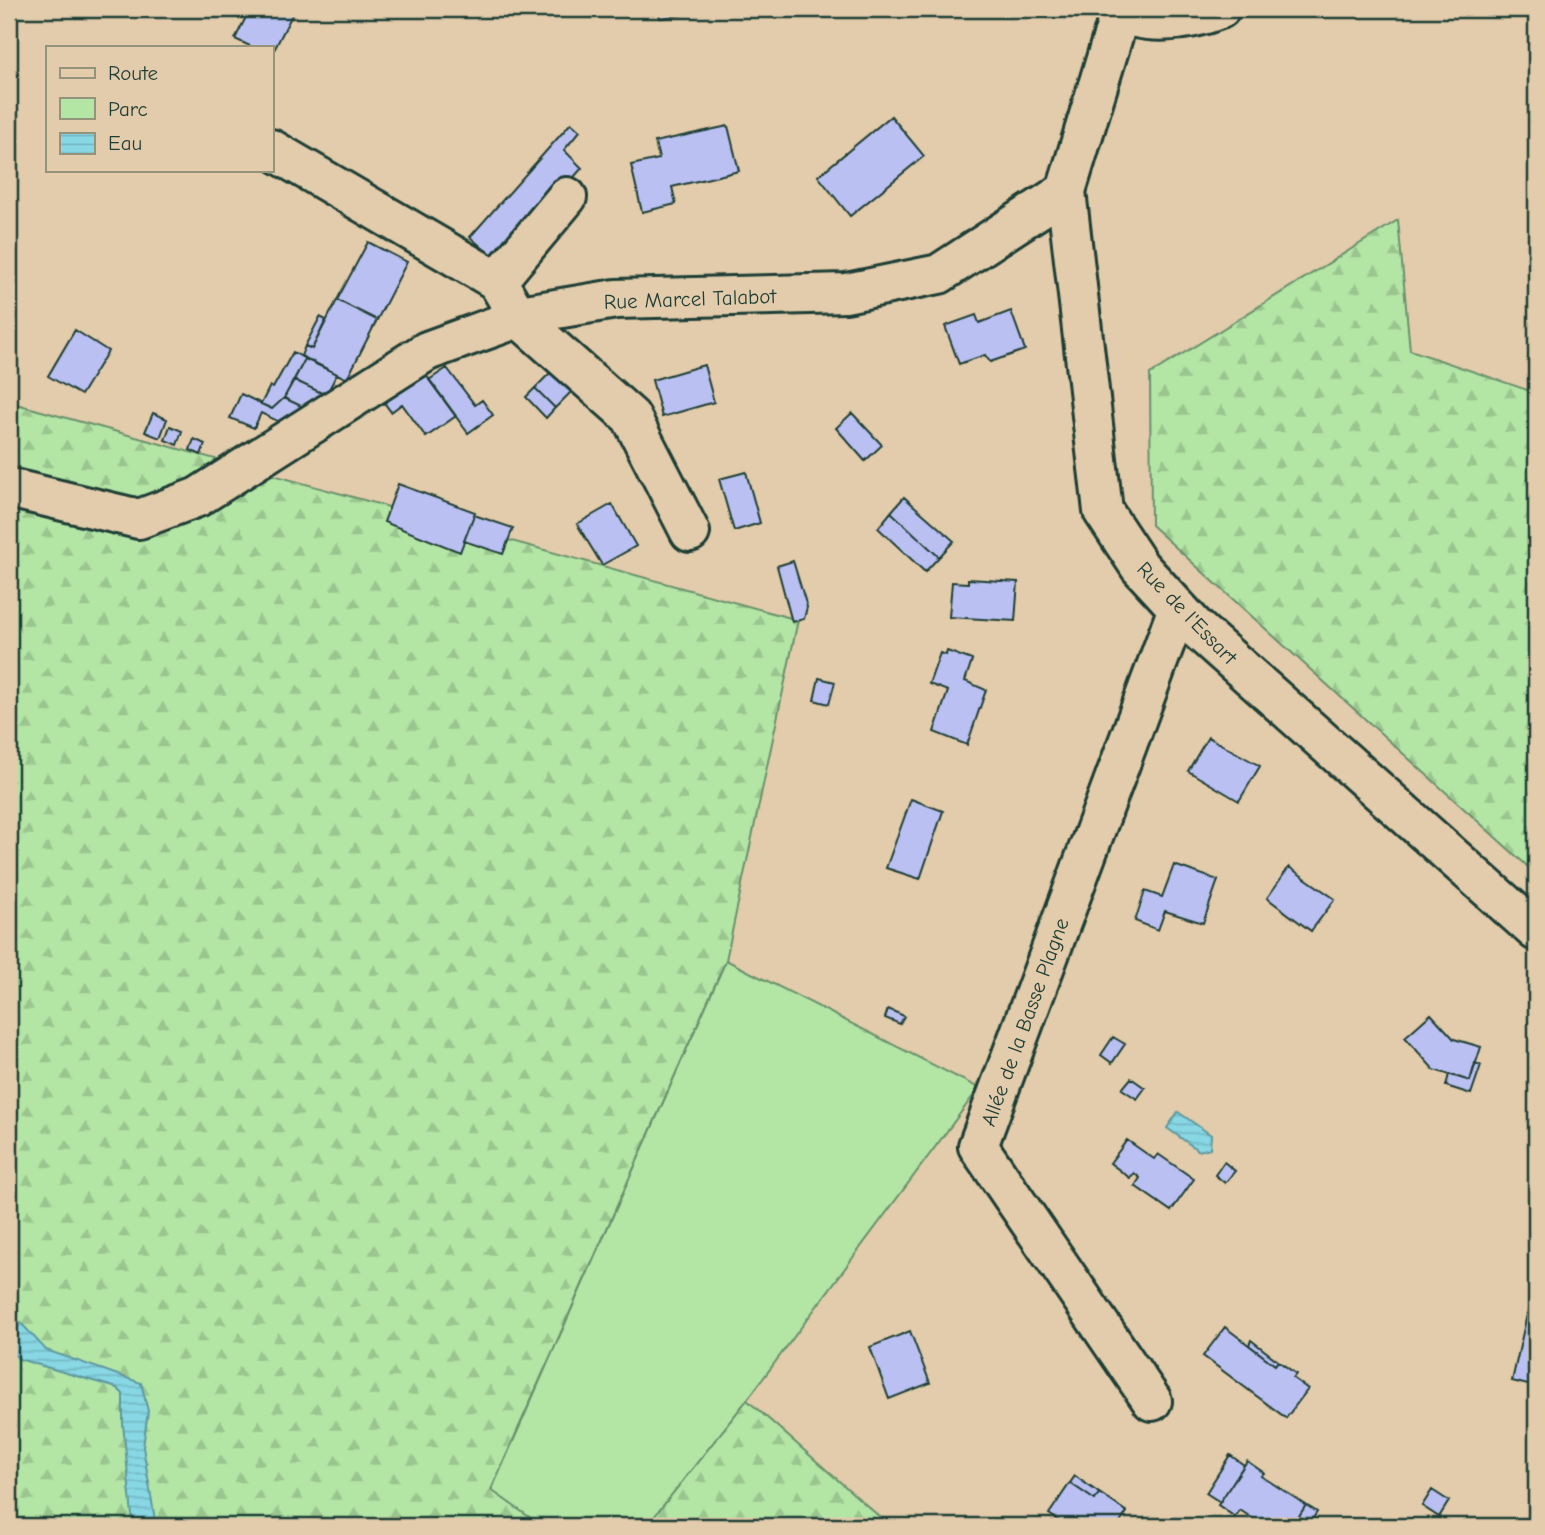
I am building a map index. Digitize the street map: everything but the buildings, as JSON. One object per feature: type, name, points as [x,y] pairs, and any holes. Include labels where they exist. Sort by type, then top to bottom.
[{"type":"street","points":[[1116,11],[1169,22],[1220,9]]},
{"type":"street","name":"Rue de l'Essart","points":[[1116,11],[1066,191],[1103,511],[1140,567],[1197,629],[1536,931]]},
{"type":"street","points":[[273,150],[497,281],[519,318],[631,417],[690,532]]},
{"type":"street","name":"Rue Marcel Talabot","points":[[9,488],[139,519],[198,497],[427,351],[532,313],[616,299],[846,293],[939,274],[1066,191]]},
{"type":"street","points":[[497,281],[567,197]]},
{"type":"street","name":"Allée de la Basse Plagne","points":[[1152,1401],[978,1146],[1178,608]]},
{"type":"green space","points":[[1398,220],[1410,350],[1536,393],[1536,874],[1151,525],[1150,374]]},
{"type":"green space","points":[[9,402],[798,620],[726,960],[491,1490],[542,1526],[9,1526]]},
{"type":"green space","points":[[726,960],[979,1088],[747,1400],[647,1526],[542,1526],[491,1491]]},
{"type":"green space","points":[[747,1400],[890,1526],[647,1526]]},
{"type":"water","points":[[1178,1112],[1211,1135],[1210,1148],[1199,1151],[1167,1128]]},
{"type":"water","points":[[9,1315],[21,1323],[46,1350],[141,1383],[148,1411],[143,1447],[156,1526],[133,1526],[123,1424],[123,1394],[117,1388],[19,1359],[9,1350]]}]
